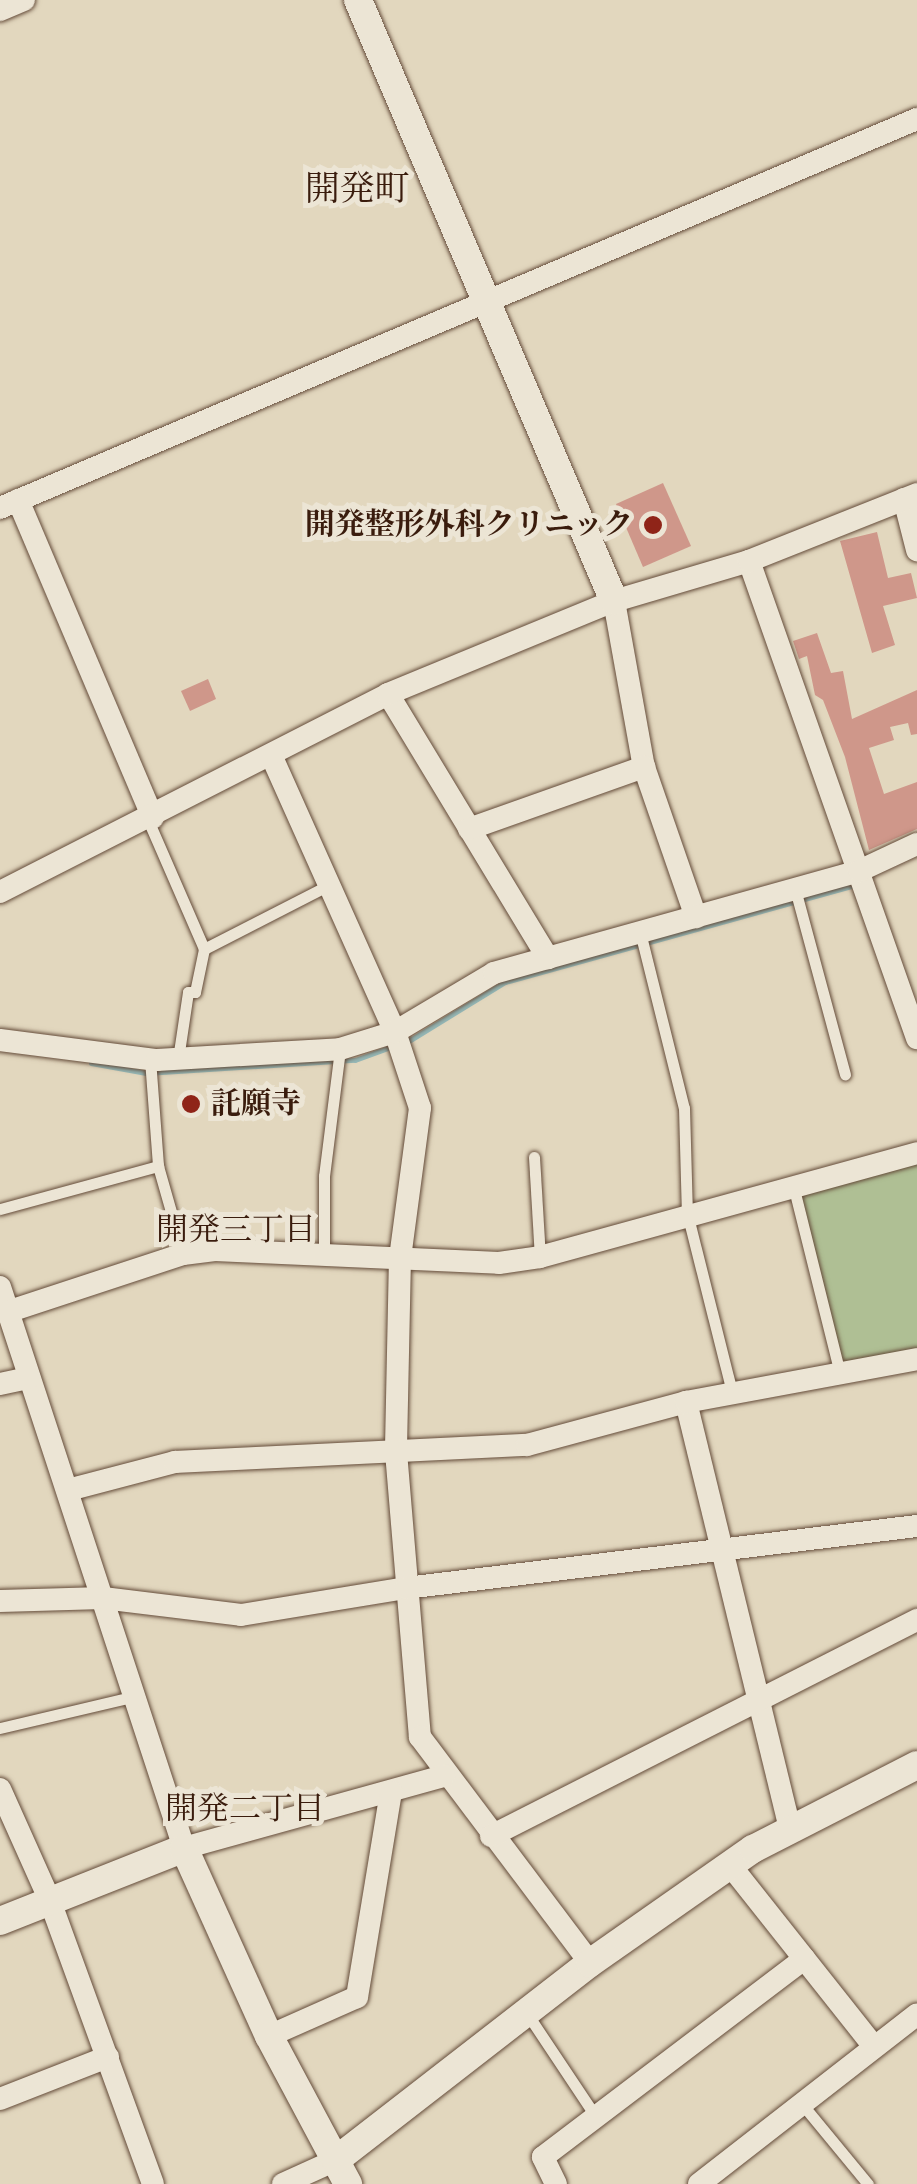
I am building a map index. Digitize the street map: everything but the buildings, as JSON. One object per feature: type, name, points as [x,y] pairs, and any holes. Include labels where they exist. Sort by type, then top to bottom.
[{"type":"street","points":[[0,10],[24,0]]},
{"type":"street","points":[[358,0],[614,601],[644,767],[696,916]]},
{"type":"street","points":[[151,819],[9,504],[917,120]]},
{"type":"street","points":[[0,892],[151,819],[388,694],[614,601],[749,561],[910,497],[917,550]]},
{"type":"street","points":[[749,561],[917,1038]]},
{"type":"street","points":[[388,694],[548,958]]},
{"type":"street","points":[[271,755],[395,1032],[420,1108],[400,1257],[396,1452],[420,1736],[444,1776],[590,1963]]},
{"type":"street","points":[[470,829],[644,767]]},
{"type":"street","points":[[0,1040],[150,1060],[340,1049],[395,1032],[494,973],[859,871],[917,844]]},
{"type":"street","points":[[10,1312],[182,1254],[324,1254],[498,1264],[540,1257],[917,1152]]},
{"type":"street","points":[[0,1287],[184,1848],[269,2036],[342,2172]]},
{"type":"street","points":[[68,1490],[175,1462],[527,1445],[686,1402],[839,1370],[917,1359]]},
{"type":"street","points":[[0,1384],[29,1378]]},
{"type":"street","points":[[686,1402],[790,1828]]},
{"type":"street","points":[[0,1601],[103,1598],[241,1615],[406,1588],[917,1526]]},
{"type":"street","points":[[491,1836],[917,1620]]},
{"type":"street","points":[[283,2184],[342,2172],[526,2012],[590,1963],[790,1828],[917,1764]]},
{"type":"street","points":[[0,1921],[184,1848],[444,1776]]},
{"type":"street","points":[[0,1789],[50,1901],[153,2184]]},
{"type":"street","points":[[269,2036],[357,1998],[391,1792]]},
{"type":"street","points":[[730,1865],[874,2048]]},
{"type":"street","points":[[556,2184],[543,2157],[804,1959]]},
{"type":"street","points":[[699,2184],[917,2014]]},
{"type":"street","points":[[0,2099],[108,2057]]},
{"type":"lane","points":[[151,819],[204,949],[195,992],[188,992],[178,1059]]},
{"type":"lane","points":[[204,949],[329,886]]},
{"type":"lane","points":[[795,889],[844,1074]]},
{"type":"lane","points":[[640,932],[684,1108],[687,1213],[732,1392]]},
{"type":"lane","points":[[324,1254],[324,1176],[340,1049]]},
{"type":"lane","points":[[150,1060],[158,1166],[182,1254]]},
{"type":"lane","points":[[534,1157],[540,1257]]},
{"type":"lane","points":[[0,1209],[158,1166]]},
{"type":"lane","points":[[792,1185],[839,1370]]},
{"type":"lane","points":[[0,1728],[135,1696]]},
{"type":"lane","points":[[526,2012],[596,2117]]},
{"type":"lane","points":[[802,2104],[868,2184]]},
{"type":"green space","points":[[917,1153],[917,1359],[839,1369],[797,1184]]},
{"type":"waterway","points":[[407,1042],[505,982],[855,885]]},
{"type":"waterway","points":[[91,1063],[146,1073],[355,1060],[391,1047]]},
{"type":"place","name":"開発整形外科クリニック","points":[[653,525]]},
{"type":"place","name":"託願寺","points":[[191,1104]]},
{"type":"district","name":"開発町","points":[[357,190]]},
{"type":"district","name":"開発三丁目","points":[[236,1230]]},
{"type":"district","name":"開発二丁目","points":[[245,1809]]}]
